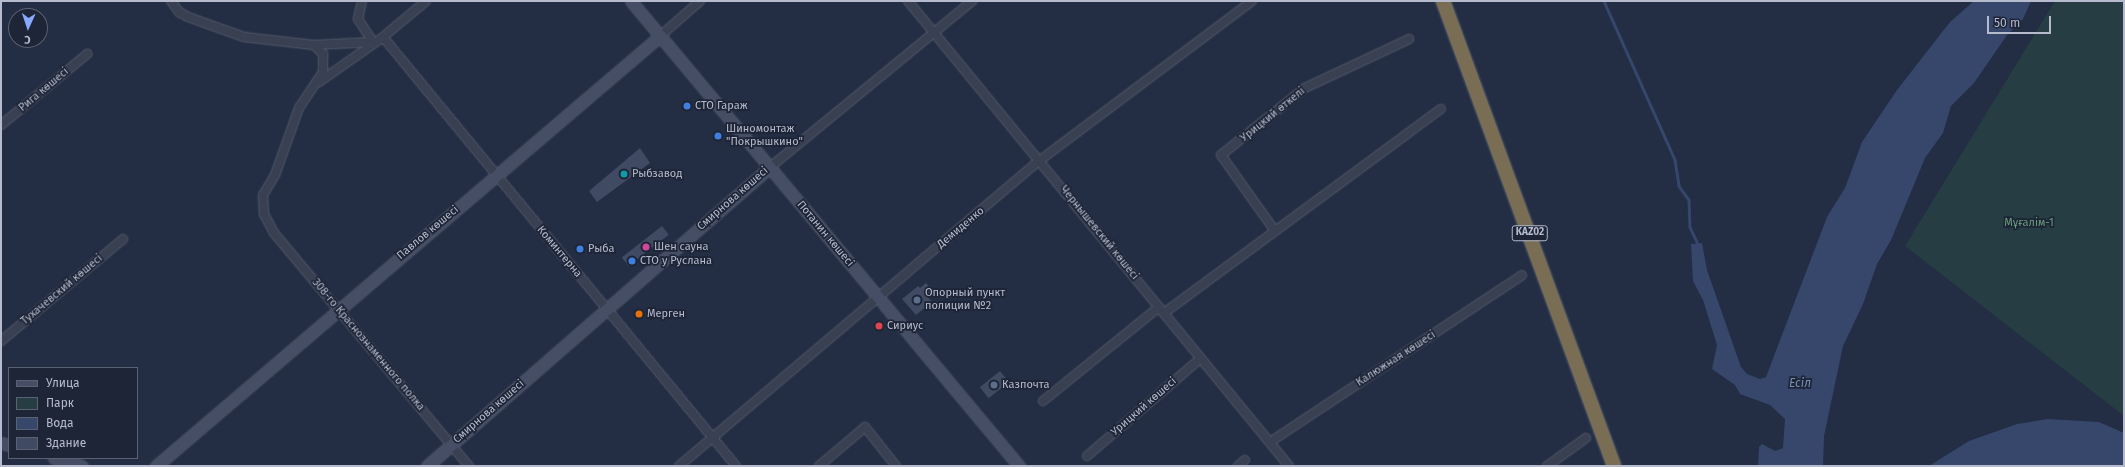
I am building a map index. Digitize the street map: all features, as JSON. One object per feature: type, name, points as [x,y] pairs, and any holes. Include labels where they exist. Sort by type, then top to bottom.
[{"type":"highway","name":"KAZ02","points":[[1443,1],[1614,466]]},
{"type":"street","points":[[171,1],[183,15],[230,33],[314,44],[373,42]]},
{"type":"street","points":[[362,1],[358,19],[373,42]]},
{"type":"street","points":[[318,83],[373,42],[383,37],[426,1]]},
{"type":"street","name":"Потанин көшесі","points":[[631,1],[1019,466]]},
{"type":"street","name":"Павлов көшесі","points":[[156,466],[700,1]]},
{"type":"street","name":"Чернышевский көшесі","points":[[908,1],[1289,466]]},
{"type":"street","name":"Смирнова көшесі","points":[[427,466],[769,168],[972,1]]},
{"type":"street","name":"Демиденко","points":[[679,466],[1040,161],[1252,1]]},
{"type":"street","name":"Коминтерна","points":[[383,37],[736,466]]},
{"type":"street","name":"Урицкий өткелі","points":[[1275,231],[1221,155],[1305,88],[1410,39]]},
{"type":"street","points":[[314,44],[324,60],[318,83]]},
{"type":"street","name":"Рига көшесі","points":[[1,125],[87,54]]},
{"type":"street","name":"308-го Краснознаменного полка","points":[[318,83],[299,108],[275,175],[263,195],[262,204],[268,223],[469,466]]},
{"type":"street","points":[[1043,401],[1162,310],[1275,231],[1441,109]]},
{"type":"street","name":"Тухачевский көшесі","points":[[1,341],[123,238]]},
{"type":"street","name":"Калюжная көшесі","points":[[1270,442],[1522,275]]},
{"type":"street","name":"Урицкий көшесі","points":[[1087,456],[1201,358]]},
{"type":"street","points":[[819,466],[865,427],[896,466]]},
{"type":"street","points":[[1547,466],[1586,438]]},
{"type":"street","points":[[160,466],[167,457]]},
{"type":"street","points":[[58,459],[82,466]]},
{"type":"street","points":[[1238,466],[1245,460]]},
{"type":"green space","name":"Мұғалім-1","points":[[2055,1],[2124,1],[2124,416],[1905,246]]},
{"type":"water","name":"Есіл","points":[[1974,1],[2031,1],[2023,19],[2007,35],[1974,83],[1951,106],[1943,133],[1925,158],[1891,240],[1877,264],[1863,304],[1843,346],[1824,436],[1823,466],[1758,466],[1759,447],[1762,444],[1775,451],[1783,448],[1785,419],[1770,405],[1740,394],[1735,385],[1712,369],[1717,345],[1703,300],[1693,281],[1691,244],[1702,243],[1707,270],[1741,367],[1747,374],[1760,379],[1766,377],[1827,217],[1845,188],[1862,142],[1897,90],[1950,22]]},
{"type":"water","points":[[2048,419],[2099,422],[2124,433],[2124,466],[1929,466],[1969,441],[2017,424]]},
{"type":"building","name":"Рыбзавод","points":[[640,148],[650,163],[597,202],[589,191]]},
{"type":"building","name":"Шен сауна","points":[[662,226],[669,235],[629,266],[622,257]]},
{"type":"building","name":"Опорный пункт полиции №2","points":[[926,283],[933,291],[927,296],[932,302],[916,315],[902,299],[918,286],[920,288]]},
{"type":"building","name":"Казпочта","points":[[1000,371],[1009,382],[989,398],[980,387]]},
{"type":"waterway","points":[[1604,1],[1675,160],[1679,186],[1689,200],[1690,227],[1697,242]]},
{"type":"place","name":"СТО Гараж","points":[[687,106]]},
{"type":"place","name":"Шиномонтаж \"Покрышкино\"","points":[[718,136]]},
{"type":"place","name":"Рыбзавод","points":[[624,174]]},
{"type":"place","name":"Шен сауна","points":[[646,247]]},
{"type":"place","name":"Рыба","points":[[580,249]]},
{"type":"place","name":"СТО у Руслана","points":[[632,261]]},
{"type":"place","name":"Опорный пункт полиции №2","points":[[917,300]]},
{"type":"place","name":"Мерген","points":[[639,314]]},
{"type":"place","name":"Сириус","points":[[879,326]]},
{"type":"place","name":"Казпочта","points":[[994,385]]}]
